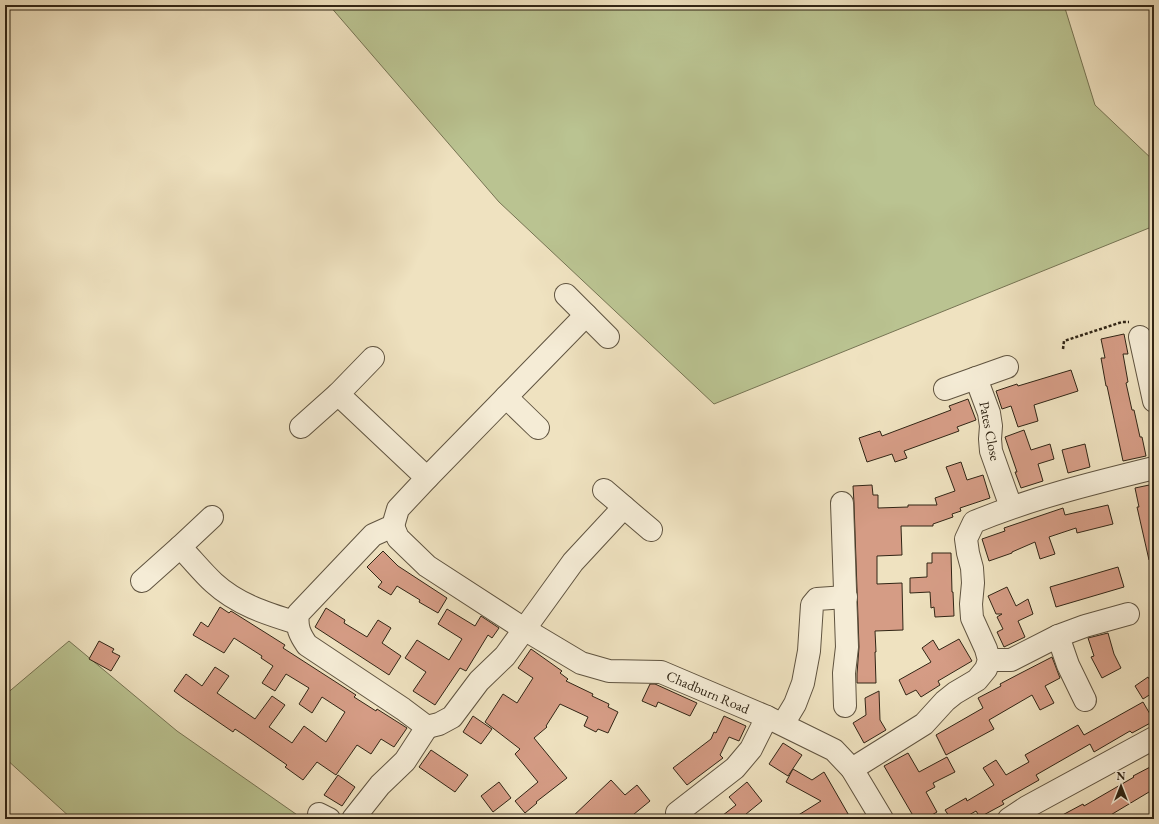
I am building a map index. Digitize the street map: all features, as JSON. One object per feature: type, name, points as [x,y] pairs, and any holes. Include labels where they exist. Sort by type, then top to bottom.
[{"type":"street","points":[[566,295],[608,337]]},
{"type":"street","points":[[427,727],[307,645],[300,636],[297,623],[298,614],[372,535],[393,526],[398,509],[586,315]]},
{"type":"street","points":[[1140,337],[1154,400]]},
{"type":"street","points":[[301,427],[338,394],[373,358]]},
{"type":"street","points":[[945,389],[1007,367]]},
{"type":"street","name":"Pates Close","points":[[976,378],[991,426],[991,451],[1011,507]]},
{"type":"street","points":[[338,394],[427,478]]},
{"type":"street","points":[[506,397],[538,428]]},
{"type":"street","points":[[852,769],[899,738],[924,724],[945,701],[955,693],[977,680],[986,669],[988,660],[986,649],[972,618],[970,604],[973,584],[972,568],[966,539],[974,522],[1011,507],[1154,468]]},
{"type":"street","points":[[604,490],[651,530]]},
{"type":"street","points":[[842,503],[848,647],[844,673],[845,706]]},
{"type":"street","points":[[353,819],[380,785],[405,761],[427,727],[439,724],[452,717],[479,681],[505,656],[573,562],[624,506]]},
{"type":"street","points":[[142,581],[212,517]]},
{"type":"street","name":"Chadburn Road","points":[[393,526],[398,538],[427,566],[524,629],[580,663],[609,671],[661,672],[775,720],[834,750],[852,769],[882,819]]},
{"type":"street","points":[[180,547],[215,584],[235,599],[260,611],[297,623]]},
{"type":"street","points":[[677,813],[735,768],[775,720],[796,704],[803,683],[809,651],[812,605],[817,599],[846,597]]},
{"type":"street","points":[[988,660],[1011,660],[1058,636],[1084,626],[1128,614]]},
{"type":"street","points":[[1058,636],[1068,665],[1085,700]]},
{"type":"street","points":[[1009,819],[1027,807],[1154,738]]},
{"type":"path","points":[[1063,349],[1064,341],[1122,322],[1136,323],[1142,328],[1146,333],[1140,337]]},
{"type":"green space","points":[[329,5],[1064,5],[1095,105],[1154,161],[1154,226],[714,404],[499,202]]},
{"type":"green space","points":[[69,641],[177,731],[303,819],[72,819],[5,758],[5,695]]},
{"type":"building","points":[[1124,334],[1128,354],[1123,354],[1128,382],[1126,383],[1132,410],[1134,410],[1146,456],[1123,461],[1106,386],[1101,358],[1105,358],[1101,339]]},
{"type":"building","points":[[1071,370],[1078,391],[1034,405],[1038,421],[1018,427],[1011,406],[1002,409],[996,391]]},
{"type":"building","points":[[968,399],[976,420],[957,427],[959,431],[904,451],[907,458],[895,462],[892,454],[867,462],[859,438],[880,431],[882,436],[951,410],[949,406]]},
{"type":"building","points":[[1024,430],[1031,450],[1050,444],[1054,459],[1038,464],[1043,481],[1021,488],[1005,437]]},
{"type":"building","points":[[1085,444],[1090,467],[1068,473],[1062,450]]},
{"type":"building","points":[[961,462],[967,480],[983,475],[990,498],[960,508],[961,511],[952,514],[953,517],[933,524],[933,526],[901,526],[902,555],[877,556],[877,584],[902,583],[903,630],[875,631],[876,683],[857,683],[859,647],[853,486],[872,485],[873,495],[878,495],[878,508],[908,507],[908,505],[937,505],[935,498],[955,491],[946,467]]},
{"type":"building","points":[[1154,484],[1154,559],[1149,560],[1137,507],[1139,507],[1135,488]]},
{"type":"building","points":[[1108,505],[1113,524],[1077,533],[1076,528],[1049,537],[1055,554],[1040,559],[1035,542],[1012,553],[989,561],[982,539],[1005,531],[1004,528],[1063,508],[1065,515]]},
{"type":"building","points":[[383,551],[398,566],[447,598],[438,613],[419,602],[420,600],[397,586],[391,595],[378,587],[382,582],[367,567]]},
{"type":"building","points":[[932,553],[951,553],[954,616],[935,617],[934,607],[931,608],[930,592],[910,593],[910,578],[927,577],[927,563],[932,563]]},
{"type":"building","points":[[1118,567],[1124,587],[1056,607],[1050,587]]},
{"type":"building","points":[[1007,587],[1016,606],[1028,599],[1033,614],[1018,621],[1025,637],[1004,647],[997,632],[1003,629],[997,617],[1002,614],[996,614],[988,596]]},
{"type":"building","points":[[220,607],[229,613],[231,611],[285,645],[283,648],[356,695],[354,697],[376,711],[377,709],[407,728],[394,747],[381,739],[371,754],[357,745],[336,775],[317,762],[303,780],[285,767],[287,765],[244,735],[235,729],[233,732],[174,691],[186,674],[202,686],[215,667],[229,676],[217,693],[255,719],[272,696],[285,705],[269,727],[292,743],[304,726],[326,742],[345,712],[322,697],[312,713],[299,704],[309,688],[286,674],[275,691],[262,683],[273,666],[261,658],[262,656],[234,638],[224,653],[193,635],[201,622],[208,627]]},
{"type":"building","points":[[326,608],[345,620],[344,623],[367,637],[378,620],[391,628],[382,643],[401,656],[389,675],[315,627]]},
{"type":"building","points":[[447,609],[475,626],[481,616],[499,628],[492,638],[488,635],[466,671],[460,668],[435,705],[413,691],[426,672],[405,658],[417,640],[449,660],[462,639],[438,624]]},
{"type":"building","points":[[1108,633],[1114,654],[1121,668],[1102,678],[1091,657],[1094,656],[1088,638]]},
{"type":"building","points":[[959,639],[972,661],[938,681],[940,685],[921,697],[916,690],[906,695],[899,680],[931,662],[922,648],[933,640],[939,650]]},
{"type":"building","points":[[99,641],[114,649],[112,652],[120,656],[111,671],[89,659]]},
{"type":"building","points":[[531,649],[562,671],[560,673],[568,679],[566,681],[593,694],[592,696],[609,704],[608,707],[618,712],[608,733],[598,729],[596,732],[584,726],[588,717],[560,704],[546,726],[547,727],[534,738],[567,778],[536,802],[537,803],[525,813],[515,801],[538,782],[515,754],[520,749],[485,722],[503,694],[517,703],[533,678],[518,668]]},
{"type":"building","points":[[1052,657],[1060,678],[1045,686],[1054,703],[1040,710],[1032,695],[989,720],[994,729],[946,755],[936,735],[983,708],[978,698],[1001,686],[1000,684]]},
{"type":"building","points":[[1148,677],[1154,687],[1154,692],[1143,699],[1135,686]]},
{"type":"building","points":[[650,684],[655,684],[697,703],[690,716],[658,702],[656,707],[642,701]]},
{"type":"building","points":[[879,691],[880,720],[886,730],[864,743],[853,723],[866,715],[865,698]]},
{"type":"building","points":[[1143,702],[1154,721],[1132,733],[1130,731],[1094,752],[1090,744],[1036,775],[1039,780],[1002,801],[1004,804],[980,817],[976,811],[962,819],[951,819],[945,810],[966,798],[967,801],[994,785],[983,768],[996,760],[1006,775],[1029,762],[1025,755],[1078,725],[1084,735]]},
{"type":"building","points":[[473,716],[492,729],[481,744],[463,732]]},
{"type":"building","points":[[724,716],[746,726],[739,741],[729,737],[720,755],[723,758],[687,785],[673,768],[711,739],[714,732],[716,733]]},
{"type":"building","points":[[783,743],[802,755],[788,776],[769,764]]},
{"type":"building","points":[[431,750],[468,775],[455,792],[419,767]]},
{"type":"building","points":[[908,753],[919,772],[947,757],[955,772],[933,783],[935,787],[926,792],[937,812],[925,819],[915,819],[884,766]]},
{"type":"building","points":[[1154,765],[1154,789],[1104,819],[1055,819],[1083,804],[1084,806]]},
{"type":"building","points":[[793,769],[812,780],[824,772],[851,819],[792,819],[821,801],[786,782]]},
{"type":"building","points":[[338,775],[355,787],[342,806],[324,795]]},
{"type":"building","points":[[611,780],[625,795],[637,785],[650,801],[628,819],[570,819]]},
{"type":"building","points":[[499,782],[511,798],[493,812],[481,796]]},
{"type":"building","points":[[747,782],[762,801],[740,819],[718,819],[736,805],[729,797]]}]
